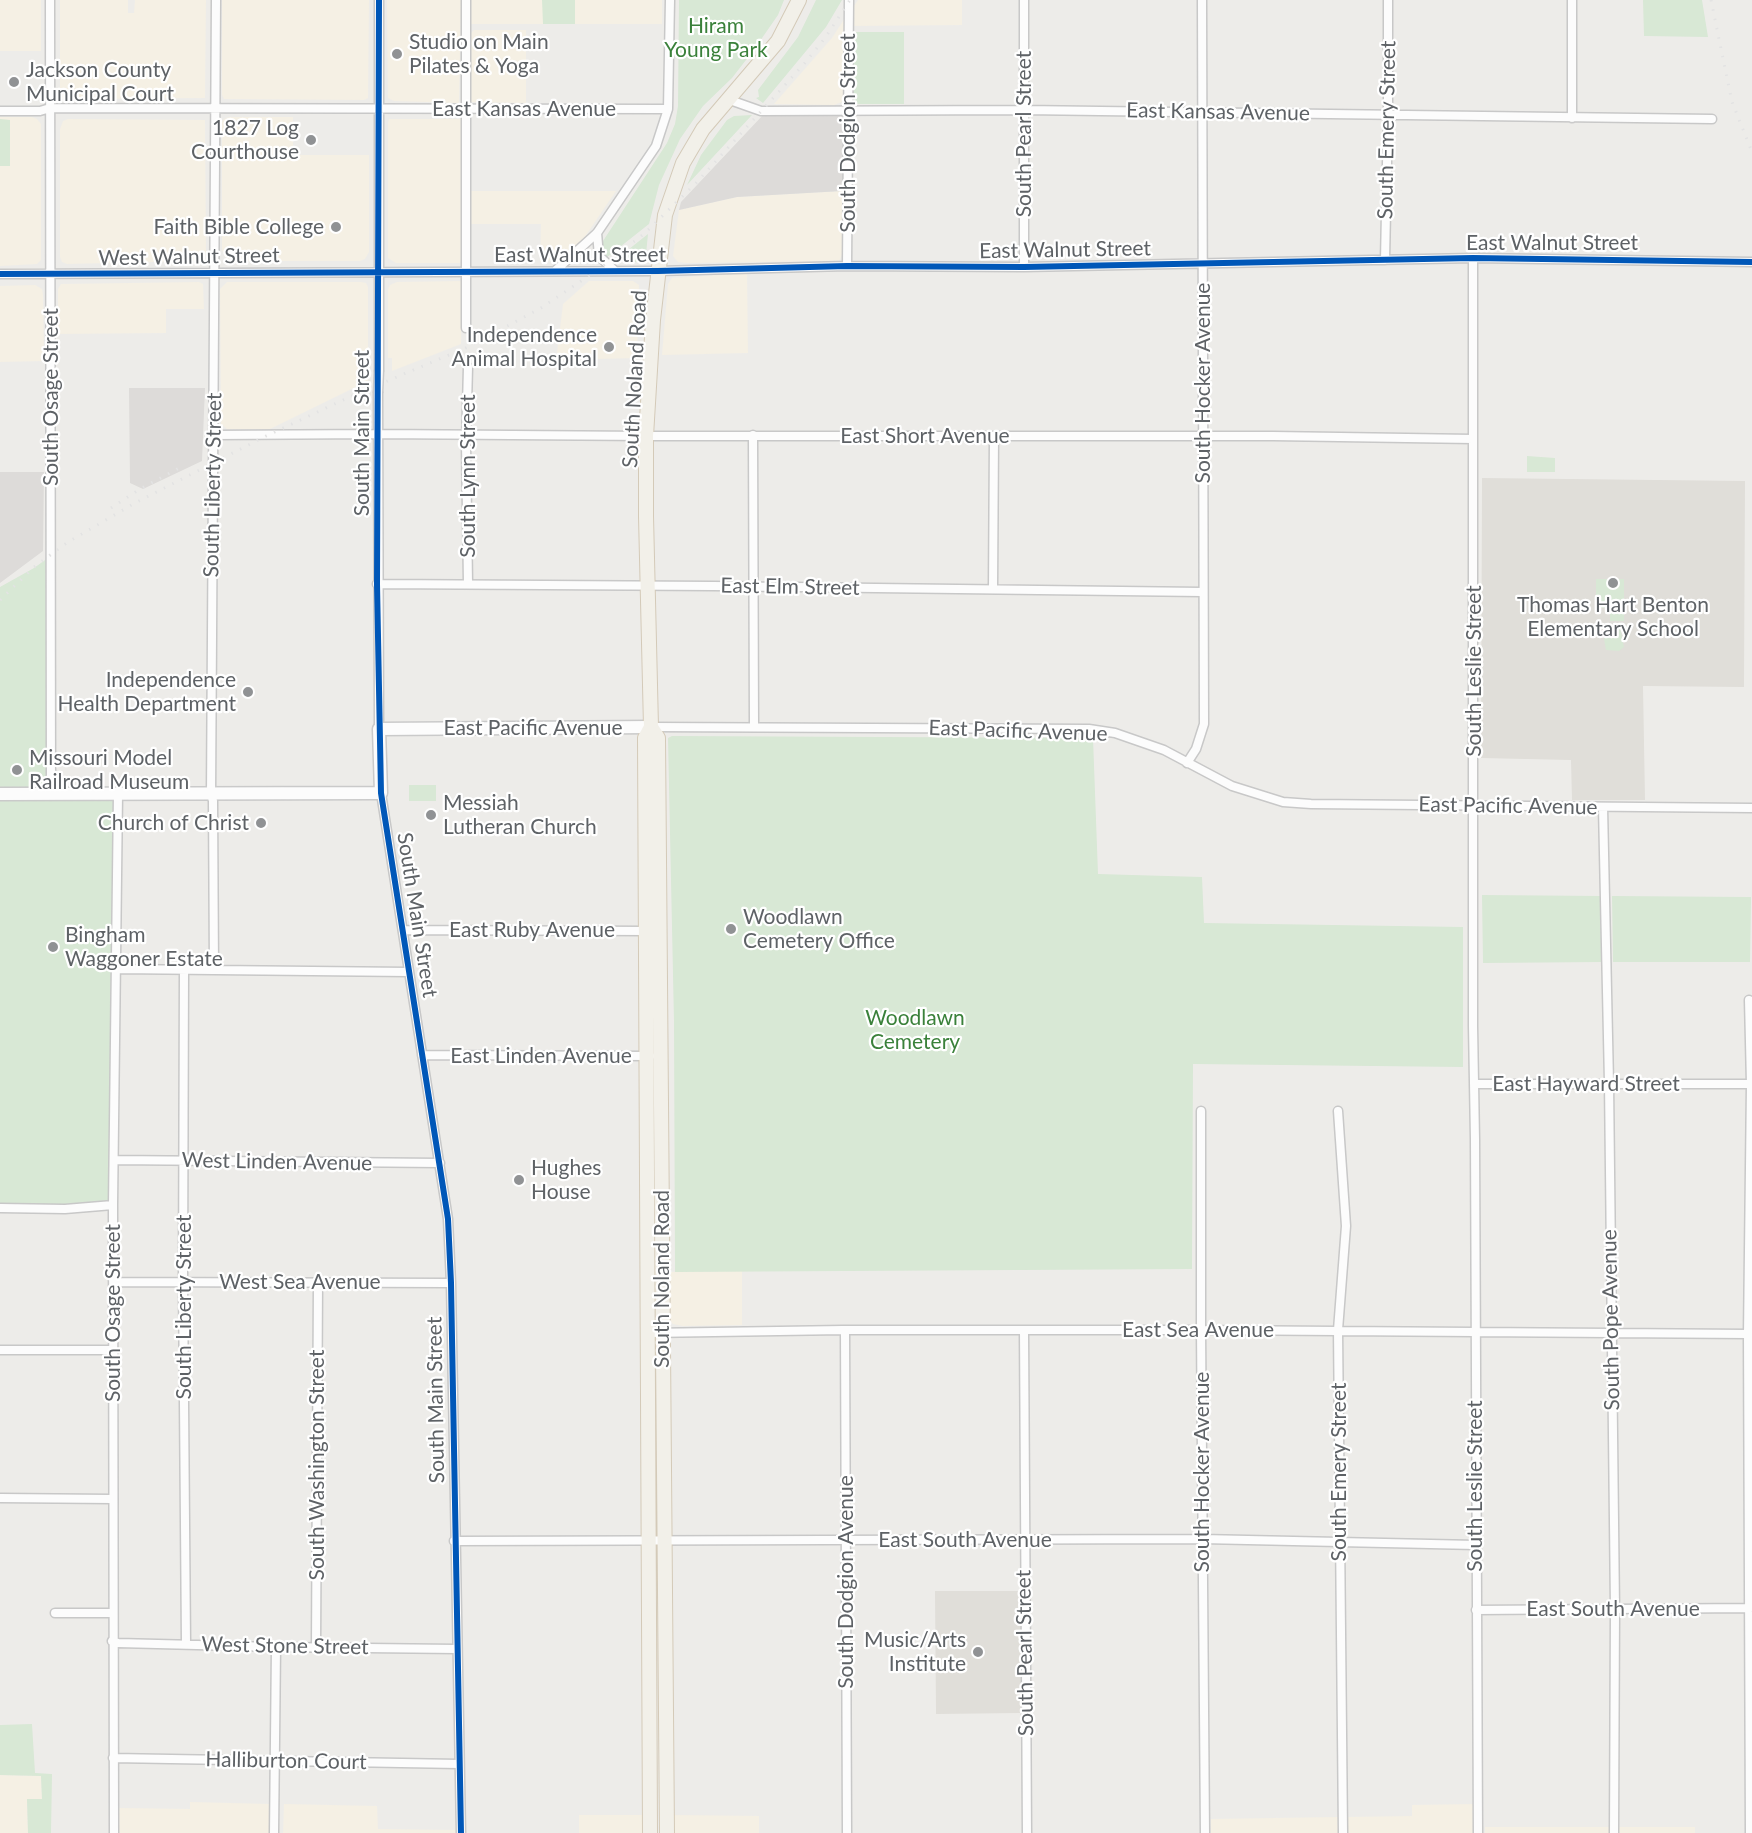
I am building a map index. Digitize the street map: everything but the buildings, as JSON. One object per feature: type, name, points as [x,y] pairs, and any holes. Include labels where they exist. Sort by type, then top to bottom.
[{"type":"main road","name":"South Noland Road","points":[[654,1056],[645,931],[645,738],[651,727],[646,436],[653,320],[665,214],[676,179],[693,145],[727,99],[778,41],[799,0]]},
{"type":"main road","name":"South Noland Road","points":[[651,727],[658,738],[661,931],[654,1056],[655,1333],[657,1542],[667,1833]]},
{"type":"main road","name":"South Noland Road","points":[[650,1833],[657,1542]]},
{"type":"street","name":"South Osage Street","points":[[50,0],[51,794]]},
{"type":"street","name":"South Liberty Street","points":[[214,970],[213,801],[211,794],[216,0]]},
{"type":"street","name":"South Main Street","points":[[379,0],[378,584],[381,793],[448,1219],[461,1833]]},
{"type":"street","points":[[466,0],[466,328]]},
{"type":"street","points":[[555,271],[597,233],[656,146],[668,109],[670,0]]},
{"type":"street","name":"South Dodgion Street","points":[[847,267],[849,0]]},
{"type":"street","name":"South Pearl Street","points":[[1024,0],[1024,267]]},
{"type":"street","name":"South Hocker Avenue","points":[[1187,763],[1197,749],[1204,724],[1202,0]]},
{"type":"street","name":"South Emery Street","points":[[1385,260],[1389,115],[1388,0]]},
{"type":"street","points":[[1572,0],[1572,118]]},
{"type":"street","name":"East Kansas Avenue","points":[[727,99],[761,111],[1202,111],[1712,119]]},
{"type":"street","name":"East Kansas Avenue","points":[[0,111],[40,111],[50,108],[668,109]]},
{"type":"street","points":[[597,233],[599,256],[615,271]]},
{"type":"street","name":"East Walnut Street","points":[[379,272],[1024,267],[1473,258],[1752,262]]},
{"type":"street","name":"South Leslie Street","points":[[1473,258],[1474,1084]]},
{"type":"street","name":"West Walnut Street","points":[[0,274],[379,272]]},
{"type":"street","name":"South Lynn Street","points":[[468,368],[466,434],[468,584]]},
{"type":"street","name":"East Short Avenue","points":[[213,435],[466,434],[1473,439]]},
{"type":"street","points":[[753,435],[754,727]]},
{"type":"street","points":[[993,589],[994,437]]},
{"type":"street","name":"East Elm Street","points":[[378,584],[1202,592]]},
{"type":"street","name":"East Pacific Avenue","points":[[379,729],[651,727],[1089,729],[1115,733],[1164,750],[1232,786],[1283,801],[1311,804],[1752,808]]},
{"type":"street","points":[[0,794],[381,793]]},
{"type":"street","name":"South Osage Street","points":[[114,1833],[113,1205],[118,794]]},
{"type":"street","name":"South Pope Avenue","points":[[1603,807],[1609,1083],[1615,1609],[1614,1833]]},
{"type":"street","name":"East Ruby Avenue","points":[[403,930],[661,931]]},
{"type":"street","points":[[117,969],[409,972]]},
{"type":"street","name":"South Liberty Street","points":[[184,970],[183,1282],[186,1644]]},
{"type":"street","points":[[1749,1000],[1751,1084],[1748,1334],[1750,1356],[1750,1833]]},
{"type":"street","name":"East Linden Avenue","points":[[422,1055],[654,1056]]},
{"type":"street","name":"East Hayward Street","points":[[1475,1139],[1474,1084],[1751,1084]]},
{"type":"street","name":"South Hocker Avenue","points":[[1201,1111],[1205,1833]]},
{"type":"street","name":"South Emery Street","points":[[1338,1111],[1346,1226],[1338,1330],[1343,1833]]},
{"type":"street","name":"South Leslie Street","points":[[1475,1139],[1474,1331],[1478,1833]]},
{"type":"street","name":"West Linden Avenue","points":[[114,1160],[440,1163]]},
{"type":"street","points":[[0,1208],[65,1209],[113,1205]]},
{"type":"street","name":"West Sea Avenue","points":[[114,1281],[451,1283]]},
{"type":"street","name":"South Washington Street","points":[[316,1647],[318,1282]]},
{"type":"street","name":"East Sea Avenue","points":[[655,1333],[845,1330],[1338,1330],[1748,1334]]},
{"type":"street","name":"South Dodgion Avenue","points":[[845,1330],[847,1833]]},
{"type":"street","name":"South Pearl Street","points":[[1024,1330],[1027,1833]]},
{"type":"street","points":[[0,1350],[113,1350]]},
{"type":"street","points":[[0,1498],[112,1499]]},
{"type":"street","name":"East South Avenue","points":[[454,1541],[1202,1539],[1476,1545]]},
{"type":"street","name":"East South Avenue","points":[[1476,1610],[1750,1608]]},
{"type":"street","points":[[55,1612],[112,1613]]},
{"type":"street","name":"West Stone Street","points":[[112,1641],[276,1647],[457,1649]]},
{"type":"street","points":[[274,1833],[276,1647]]},
{"type":"street","name":"Halliburton Court","points":[[113,1758],[459,1764]]},
{"type":"shaded area","points":[[0,0],[41,0],[41,51],[0,51]]},
{"type":"shaded area","points":[[60,0],[128,0],[128,13],[134,13],[135,0],[206,0],[205,98],[62,99],[60,96]]},
{"type":"shaded area","points":[[222,0],[369,0],[368,98],[364,100],[224,99],[222,95]]},
{"type":"shaded area","points":[[387,0],[461,0],[459,103],[394,101],[388,98]]},
{"type":"shaded area","points":[[471,0],[662,0],[662,24],[471,24]]},
{"type":"shaded area","points":[[858,0],[962,0],[962,25],[852,26],[852,9]]},
{"type":"shaded area","points":[[845,18],[845,98],[842,102],[834,105],[774,104],[832,38]]},
{"type":"shaded area","points":[[474,30],[526,30],[526,103],[471,102],[471,33]]},
{"type":"shaded area","points":[[763,115],[843,116],[845,119],[842,191],[737,197],[679,210],[681,202]]},
{"type":"shaded area","points":[[0,117],[32,117],[41,124],[41,260],[37,264],[0,266]]},
{"type":"shaded area","points":[[229,117],[293,117],[293,155],[369,155],[369,252],[365,259],[360,261],[232,261],[225,257],[222,250],[222,122]]},
{"type":"shaded area","points":[[68,119],[205,120],[206,252],[202,259],[67,264],[62,262],[60,257],[60,129],[63,121]]},
{"type":"shaded area","points":[[389,119],[461,119],[463,259],[460,263],[396,263],[388,258]]},
{"type":"shaded area","points":[[471,191],[616,191],[582,241],[569,252],[540,262],[541,224],[470,224]]},
{"type":"shaded area","points":[[842,191],[842,255],[839,261],[687,263],[678,262],[673,256],[679,210],[737,197]]},
{"type":"shaded area","points":[[747,273],[748,353],[662,355],[668,284],[672,278]]},
{"type":"shaded area","points":[[462,281],[461,344],[392,371],[392,358],[388,358],[388,289],[390,285],[397,282]]},
{"type":"shaded area","points":[[589,281],[633,281],[639,285],[637,358],[556,360],[563,304]]},
{"type":"shaded area","points":[[199,282],[203,284],[204,309],[166,309],[166,333],[58,334],[58,289],[61,284]]},
{"type":"shaded area","points":[[227,282],[366,283],[368,287],[368,381],[270,429],[227,429],[221,424],[220,289]]},
{"type":"shaded area","points":[[35,285],[42,289],[43,295],[44,361],[0,362],[0,286]]},
{"type":"shaded area","points":[[129,388],[205,388],[202,461],[143,489],[130,483]]},
{"type":"shaded area","points":[[0,472],[44,472],[43,551],[0,583]]},
{"type":"shaded area","name":"Thomas Hart Benton Elementary School","points":[[1482,478],[1745,481],[1744,687],[1643,686],[1645,800],[1572,800],[1571,760],[1481,758]]},
{"type":"shaded area","points":[[742,1271],[742,1325],[683,1326],[671,1322],[670,1272]]},
{"type":"shaded area","name":"Music/Arts Institute","points":[[935,1591],[1020,1591],[1021,1713],[936,1714]]},
{"type":"shaded area","points":[[0,1775],[41,1776],[42,1800],[27,1800],[28,1833],[0,1833]]},
{"type":"shaded area","points":[[190,1802],[270,1804],[270,1833],[119,1833],[119,1808],[190,1809]]},
{"type":"shaded area","points":[[284,1804],[377,1806],[378,1829],[456,1830],[456,1833],[283,1833]]},
{"type":"shaded area","points":[[1475,1804],[1475,1833],[1346,1833],[1346,1817],[1412,1816],[1412,1805]]},
{"type":"shaded area","points":[[579,1815],[643,1815],[643,1833],[579,1833]]},
{"type":"shaded area","points":[[673,1815],[759,1816],[759,1833],[673,1833]]},
{"type":"shaded area","points":[[1338,1817],[1338,1833],[1211,1833],[1211,1819]]},
{"type":"shaded area","points":[[1485,1827],[1610,1827],[1610,1833],[1485,1833]]},
{"type":"shaded area","points":[[1618,1827],[1695,1827],[1695,1833],[1618,1833]]},
{"type":"green space","points":[[542,0],[575,0],[575,24],[543,24]]},
{"type":"green space","name":"Hiram Young Park","points":[[679,0],[784,0],[778,15],[753,51],[732,78],[703,106],[680,139],[659,185],[649,224],[606,258],[603,255],[603,241],[667,143],[675,124],[678,106]]},
{"type":"green space","points":[[816,0],[842,0],[826,27],[763,103],[756,98],[759,97],[758,90],[798,37]]},
{"type":"green space","points":[[1643,0],[1702,0],[1708,37],[1644,36]]},
{"type":"green space","points":[[853,32],[904,32],[904,104],[856,104],[853,100]]},
{"type":"green space","points":[[752,115],[687,185],[701,155],[727,120],[734,116]]},
{"type":"green space","points":[[0,119],[10,120],[10,166],[0,166]]},
{"type":"green space","points":[[648,234],[646,254],[642,259],[636,262],[614,261]]},
{"type":"green space","points":[[1527,456],[1555,458],[1555,472],[1527,472]]},
{"type":"green space","points":[[52,555],[51,793],[118,794],[113,1205],[0,1208],[0,587]]},
{"type":"green space","points":[[1596,579],[1624,579],[1624,621],[1610,621],[1610,608],[1596,608]]},
{"type":"green space","points":[[1611,624],[1620,628],[1624,647],[1619,651],[1606,650],[1604,639]]},
{"type":"green space","name":"Woodlawn Cemetery","points":[[672,736],[1093,738],[1098,874],[1202,877],[1204,923],[1463,927],[1463,1067],[1193,1064],[1192,1269],[675,1272],[674,1022],[668,738]]},
{"type":"green space","points":[[409,785],[436,785],[436,801],[409,801]]},
{"type":"green space","points":[[1482,895],[1603,896],[1604,962],[1483,963]]},
{"type":"green space","points":[[1612,896],[1751,897],[1750,962],[1613,962]]},
{"type":"green space","points":[[32,1724],[35,1773],[52,1774],[51,1833],[28,1833],[27,1799],[42,1799],[41,1776],[0,1775],[0,1725]]},
{"type":"railway","points":[[0,600],[34,567],[68,542],[135,503],[266,436],[354,395],[468,347],[541,308],[596,271],[645,233],[696,183],[804,64],[825,38],[850,0]]},
{"type":"railway","points":[[1711,0],[1732,102],[1752,152]]},
{"type":"railway","points":[[111,508],[181,467]]},
{"type":"cycle path","points":[[379,0],[377,584],[381,793],[448,1219],[461,1833]]},
{"type":"cycle path","points":[[0,274],[658,271],[847,266],[1024,267],[1473,258],[1752,262]]},
{"type":"place","name":"Studio on Main Pilates & Yoga","points":[[397,54]]},
{"type":"place","name":"Jackson County Municipal Court","points":[[14,82]]},
{"type":"place","name":"1827 Log Courthouse","points":[[311,140]]},
{"type":"place","name":"Faith Bible College","points":[[336,227]]},
{"type":"place","name":"Independence Animal Hospital","points":[[609,347]]},
{"type":"place","name":"Thomas Hart Benton Elementary School","points":[[1613,583]]},
{"type":"place","name":"Independence Health Department","points":[[248,692]]},
{"type":"place","name":"Missouri Model Railroad Museum","points":[[17,770]]},
{"type":"place","name":"Messiah Lutheran Church","points":[[431,815]]},
{"type":"place","name":"Church of Christ","points":[[261,823]]},
{"type":"place","name":"Woodlawn Cemetery Office","points":[[731,929]]},
{"type":"place","name":"Bingham Waggoner Estate","points":[[53,947]]},
{"type":"place","name":"Hughes House","points":[[519,1180]]},
{"type":"place","name":"Music/Arts Institute","points":[[978,1652]]}]
